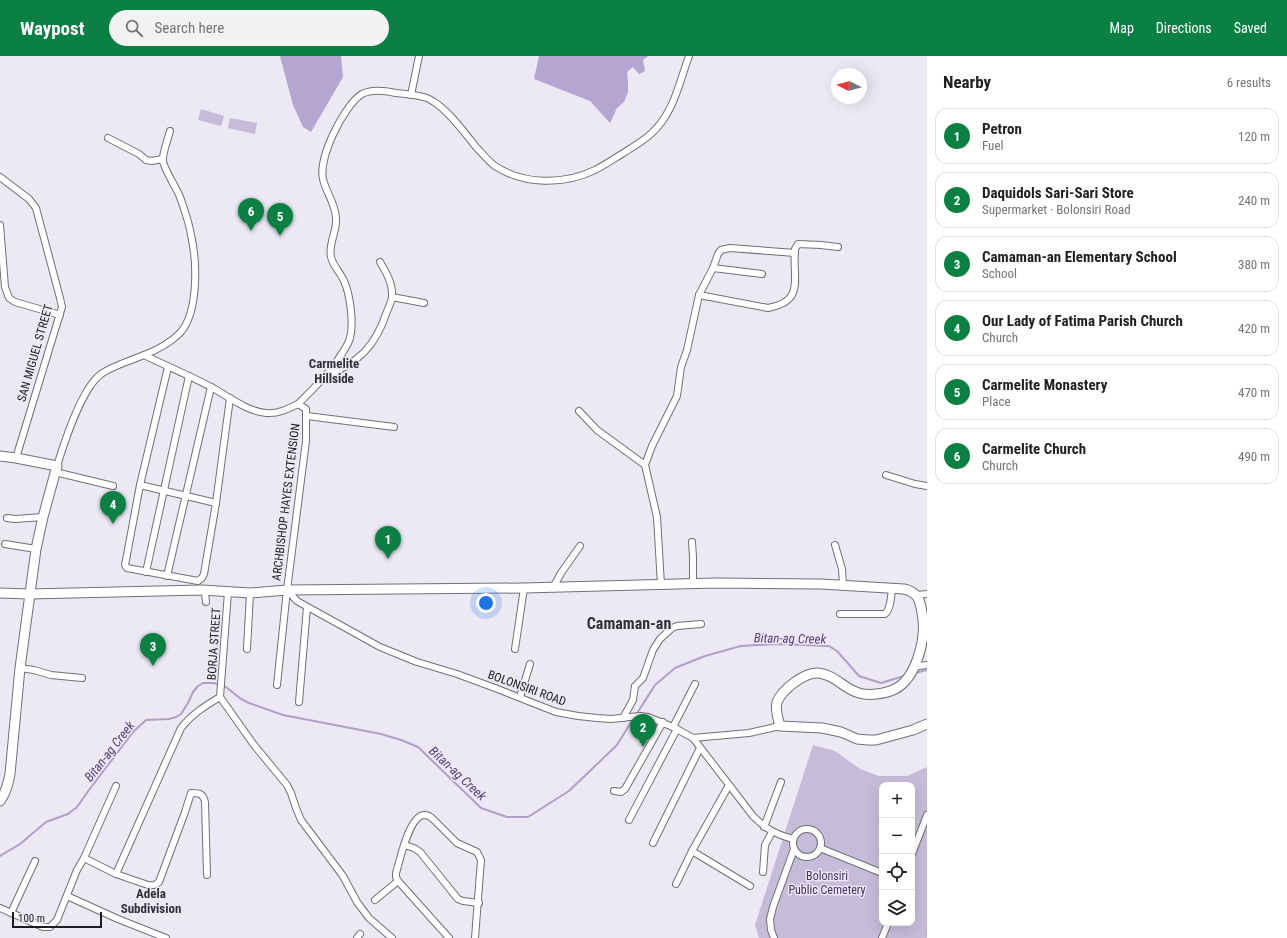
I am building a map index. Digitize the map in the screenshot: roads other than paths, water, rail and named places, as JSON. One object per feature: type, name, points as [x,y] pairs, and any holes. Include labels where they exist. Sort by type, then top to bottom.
[{"type":"main road","points":[[0,456],[16,458],[56,469],[42,517],[36,549],[20,668],[12,755],[5,795],[0,802]]},
{"type":"main road","points":[[0,593],[29,594],[202,590],[290,594],[554,586],[693,584],[820,584],[911,590],[917,595],[920,602],[924,624],[922,645],[912,671],[895,690],[879,694],[868,694],[854,691],[834,678],[817,673],[809,675],[790,686],[778,702],[777,714],[780,726],[822,728],[841,732],[857,739],[868,740],[876,740],[913,730],[927,724]]},
{"type":"street","points":[[411,95],[419,56]]},
{"type":"street","points":[[298,404],[332,369],[347,346],[352,328],[347,288],[333,263],[330,252],[336,226],[336,218],[332,201],[323,180],[322,170],[333,134],[350,104],[365,92],[375,91],[392,92],[428,98],[444,110],[493,165],[520,178],[540,181],[566,180],[594,171],[640,143],[653,133],[671,108],[689,56]]},
{"type":"street","points":[[114,486],[56,469],[68,430],[96,379],[112,368],[161,348],[180,333],[191,312],[195,291],[192,236],[186,213],[162,158],[170,131]]},
{"type":"street","points":[[108,138],[139,154],[146,160],[152,161],[162,158]]},
{"type":"street","name":"SAN MIGUEL STREET","points":[[0,177],[28,199],[36,208],[62,307],[16,458]]},
{"type":"street","points":[[0,225],[5,287],[9,298],[15,302],[60,315]]},
{"type":"street","points":[[699,296],[768,308],[784,304],[792,295],[795,287],[795,249],[798,244],[838,246]]},
{"type":"street","points":[[661,585],[657,517],[645,465],[677,396],[681,367],[687,350],[699,296],[713,268],[718,254],[722,250],[730,248],[795,253]]},
{"type":"street","points":[[324,378],[352,363],[367,350],[378,336],[392,297],[389,280],[380,262]]},
{"type":"street","points":[[713,268],[762,274]]},
{"type":"street","points":[[392,297],[424,303]]},
{"type":"street","name":"ARCHBISHOP HAYES EXTENSION","points":[[144,355],[189,376],[250,408],[267,413],[275,413],[298,404],[306,409],[306,441],[290,594],[277,685]]},
{"type":"street","points":[[168,367],[140,485],[125,565],[127,568],[198,581],[202,578],[204,574],[216,503],[230,398]]},
{"type":"street","points":[[146,572],[189,376]]},
{"type":"street","points":[[167,576],[211,387]]},
{"type":"street","points":[[580,411],[597,430],[645,465]]},
{"type":"street","points":[[307,416],[394,427]]},
{"type":"street","points":[[886,475],[927,486]]},
{"type":"street","points":[[140,485],[216,503]]},
{"type":"street","points":[[7,518],[16,519],[42,517]]},
{"type":"street","points":[[692,542],[693,584]]},
{"type":"street","points":[[5,544],[36,549]]},
{"type":"street","points":[[835,545],[842,569],[843,585]]},
{"type":"street","points":[[554,586],[560,573],[580,546]]},
{"type":"street","points":[[515,649],[524,588]]},
{"type":"street","points":[[840,614],[885,614],[889,608],[892,588]]},
{"type":"street","points":[[202,590],[205,593],[206,602]]},
{"type":"street","name":"BORJA STREET","points":[[220,697],[222,690],[228,592]]},
{"type":"street","points":[[247,649],[250,593]]},
{"type":"street","name":"BOLONSIRI ROAD","points":[[290,594],[307,607],[380,647],[400,656],[457,674],[556,712],[597,718],[626,718],[640,716],[663,722],[693,738],[746,809],[764,827],[772,832],[793,839]]},
{"type":"street","points":[[917,595],[927,594]]},
{"type":"street","points":[[299,702],[307,607]]},
{"type":"street","points":[[626,718],[633,700],[635,686],[643,678],[653,650],[660,639],[672,628],[677,626],[701,624]]},
{"type":"street","points":[[520,697],[530,664]]},
{"type":"street","points":[[912,671],[919,666],[927,665]]},
{"type":"street","points":[[20,668],[51,675],[82,678]]},
{"type":"street","points":[[629,820],[675,728],[695,684]]},
{"type":"street","points":[[116,874],[181,728],[187,720],[201,708],[220,697],[254,745],[287,785],[301,820],[343,876],[357,902],[370,918],[392,938]]},
{"type":"street","points":[[614,791],[620,792],[626,789],[663,722]]},
{"type":"street","points":[[693,738],[749,733],[780,726]]},
{"type":"street","points":[[653,843],[700,748]]},
{"type":"street","points":[[764,827],[781,782]]},
{"type":"street","points":[[676,884],[692,851],[729,785]]},
{"type":"street","points":[[0,908],[43,927],[50,927],[57,920],[77,870],[84,858],[116,786]]},
{"type":"street","points":[[84,858],[116,874],[153,886],[159,882],[192,791],[204,796],[207,875]]},
{"type":"street","points":[[449,938],[396,877],[409,829],[420,816],[424,815],[433,818],[457,843],[477,852],[481,860],[482,864],[475,938]]},
{"type":"street","points":[[915,846],[927,815]]},
{"type":"street","points":[[774,938],[771,930],[770,919],[794,849],[793,839],[799,831],[803,829],[811,829],[817,833],[821,840],[820,848],[814,854],[807,857],[799,854],[794,849]]},
{"type":"street","points":[[763,872],[766,845],[772,832]]},
{"type":"street","points":[[404,846],[414,848],[420,852],[458,899],[479,903]]},
{"type":"street","points":[[820,848],[879,872]]},
{"type":"street","points":[[692,851],[750,886]]},
{"type":"street","points":[[11,913],[35,861]]},
{"type":"street","points":[[375,900],[398,881]]},
{"type":"street","points":[[67,896],[118,919],[166,938]]},
{"type":"street","points":[[882,938],[887,926]]},
{"type":"street","points":[[148,938],[152,932]]},
{"type":"waterway","name":"Bitan-ag Creek","points":[[636,715],[655,685],[675,668],[705,656],[741,646],[779,644],[829,646],[837,651],[859,676],[881,683],[904,676]]},
{"type":"waterway","name":"Bitan-ag Creek","points":[[915,673],[927,670]]},
{"type":"waterway","name":"Bitan-ag Creek","points":[[0,856],[20,844],[46,822],[68,814],[77,807],[133,732],[146,720],[169,719],[181,714],[193,692],[203,683],[214,683],[226,687],[241,699],[249,703],[283,715],[381,734],[418,747],[481,808],[507,817],[528,817],[569,791],[617,745],[633,719]]},
{"type":"place","name":"Carmelite Church","points":[[251,231]]},
{"type":"place","name":"Carmelite Monastery","points":[[280,236]]},
{"type":"place","name":"Our Lady of Fatima Parish Church","points":[[113,524]]},
{"type":"place","name":"Petron","points":[[388,559]]},
{"type":"place","name":"Camaman-an Elementary School","points":[[153,666]]},
{"type":"place","name":"Daquidols Sari-Sari Store","points":[[643,747]]},
{"type":"district","name":"Carmelite Hillside","points":[[334,370]]},
{"type":"district","name":"Camaman-an","points":[[629,623]]},
{"type":"district","name":"Adela Subdivision","points":[[151,900]]},
{"type":"park label","name":"Bolonsiri Public Cemetery","points":[[827,883]]}]
